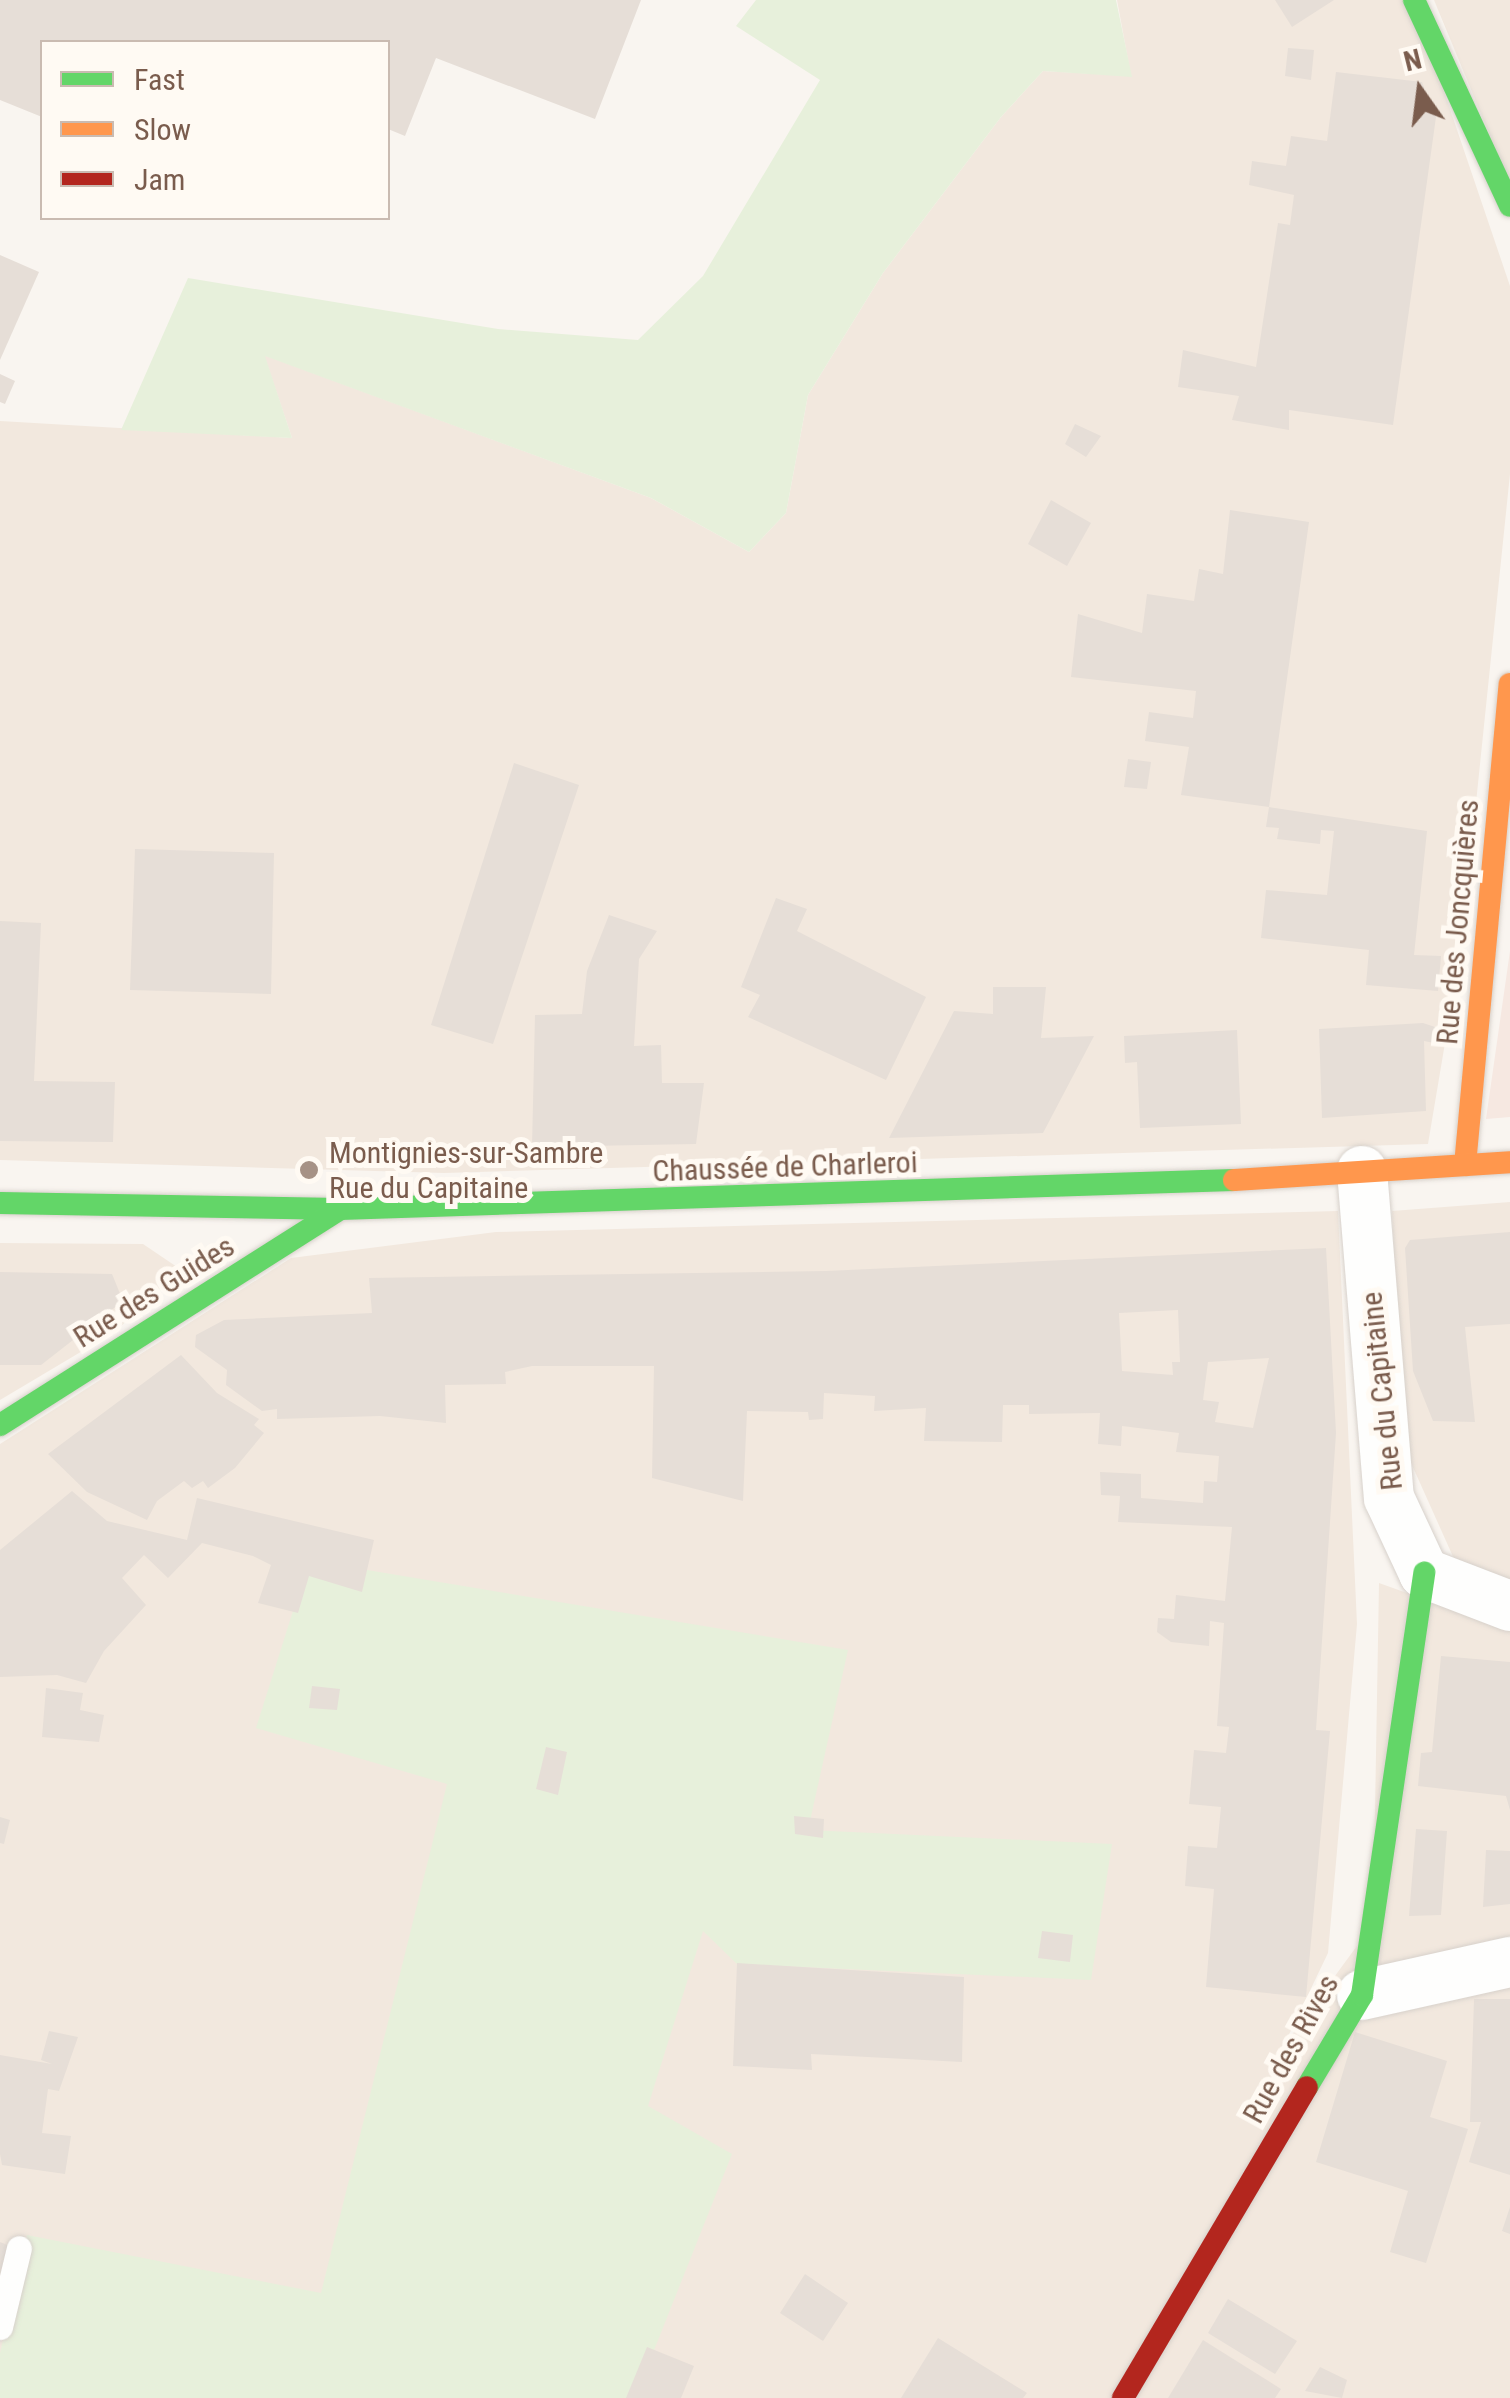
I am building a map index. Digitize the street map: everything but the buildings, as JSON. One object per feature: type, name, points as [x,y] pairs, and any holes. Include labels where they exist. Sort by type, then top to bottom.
[{"type":"street","points":[[1414,0],[1510,206]]},
{"type":"street","name":"Rue des Joncquières","points":[[1465,1165],[1510,684]]},
{"type":"street","name":"Chaussée de Charleroi","points":[[0,1203],[340,1209],[1099,1189],[1510,1162]]},
{"type":"street","name":"Rue du Capitaine","points":[[1362,1171],[1389,1498],[1424,1573]]},
{"type":"street","name":"Rue des Guides","points":[[0,1426],[340,1209]]},
{"type":"street","points":[[1424,1573],[1510,1606]]},
{"type":"street","name":"Rue des Rives","points":[[1123,2398],[1362,1995],[1424,1573]]},
{"type":"street","points":[[1362,1995],[1510,1962]]},
{"type":"lane","points":[[0,2326],[19,2248]]},
{"type":"shaded area","points":[[1117,0],[1413,0],[1510,286],[1510,474],[1461,948],[1428,1144],[444,1173],[0,1160],[0,421],[292,438],[264,355],[651,498],[749,552],[786,513],[808,395],[883,273],[1001,117],[1043,71],[1131,76]]},
{"type":"shaded area","points":[[1434,0],[1510,0],[1510,184]]},
{"type":"shaded area","points":[[1510,951],[1510,1117],[1486,1119]]},
{"type":"shaded area","points":[[1510,1202],[1510,1580],[1455,1561],[1403,1445],[1392,1211]]},
{"type":"shaded area","points":[[1338,1211],[1357,1624],[1328,1953],[1283,2047],[1373,1924],[1379,1583],[1510,1630],[1510,2398],[0,2398],[0,1444],[291,1258],[496,1232]]},
{"type":"shaded area","points":[[0,1243],[143,1244],[180,1269],[116,1331],[0,1400]]},
{"type":"green space","points":[[756,0],[1116,0],[1132,77],[1043,71],[1001,117],[883,273],[808,395],[786,513],[749,552],[651,498],[265,356],[292,438],[121,430],[188,278],[498,329],[638,340],[703,276],[820,80],[736,26]]},
{"type":"green space","points":[[361,1569],[848,1650],[808,1830],[1112,1844],[1091,1980],[737,1964],[703,1931],[648,2106],[732,2154],[635,2398],[0,2398],[0,2353],[27,2235],[321,2293],[447,1784],[256,1728],[305,1573]]},
{"type":"traffic: fast","points":[[1414,0],[1510,206]]},
{"type":"traffic: fast","points":[[0,1203],[340,1209],[1234,1180]]},
{"type":"traffic: fast","points":[[0,1425],[340,1209]]},
{"type":"traffic: fast","points":[[1307,2087],[1362,1995],[1424,1573]]},
{"type":"traffic: slow","points":[[1465,1165],[1510,684]]},
{"type":"traffic: slow","points":[[1234,1180],[1510,1162]]},
{"type":"traffic: jam","points":[[1123,2398],[1307,2087]]},
{"type":"place","name":"Montignies-sur-Sambre Rue du Capitaine","points":[[309,1170]]}]
